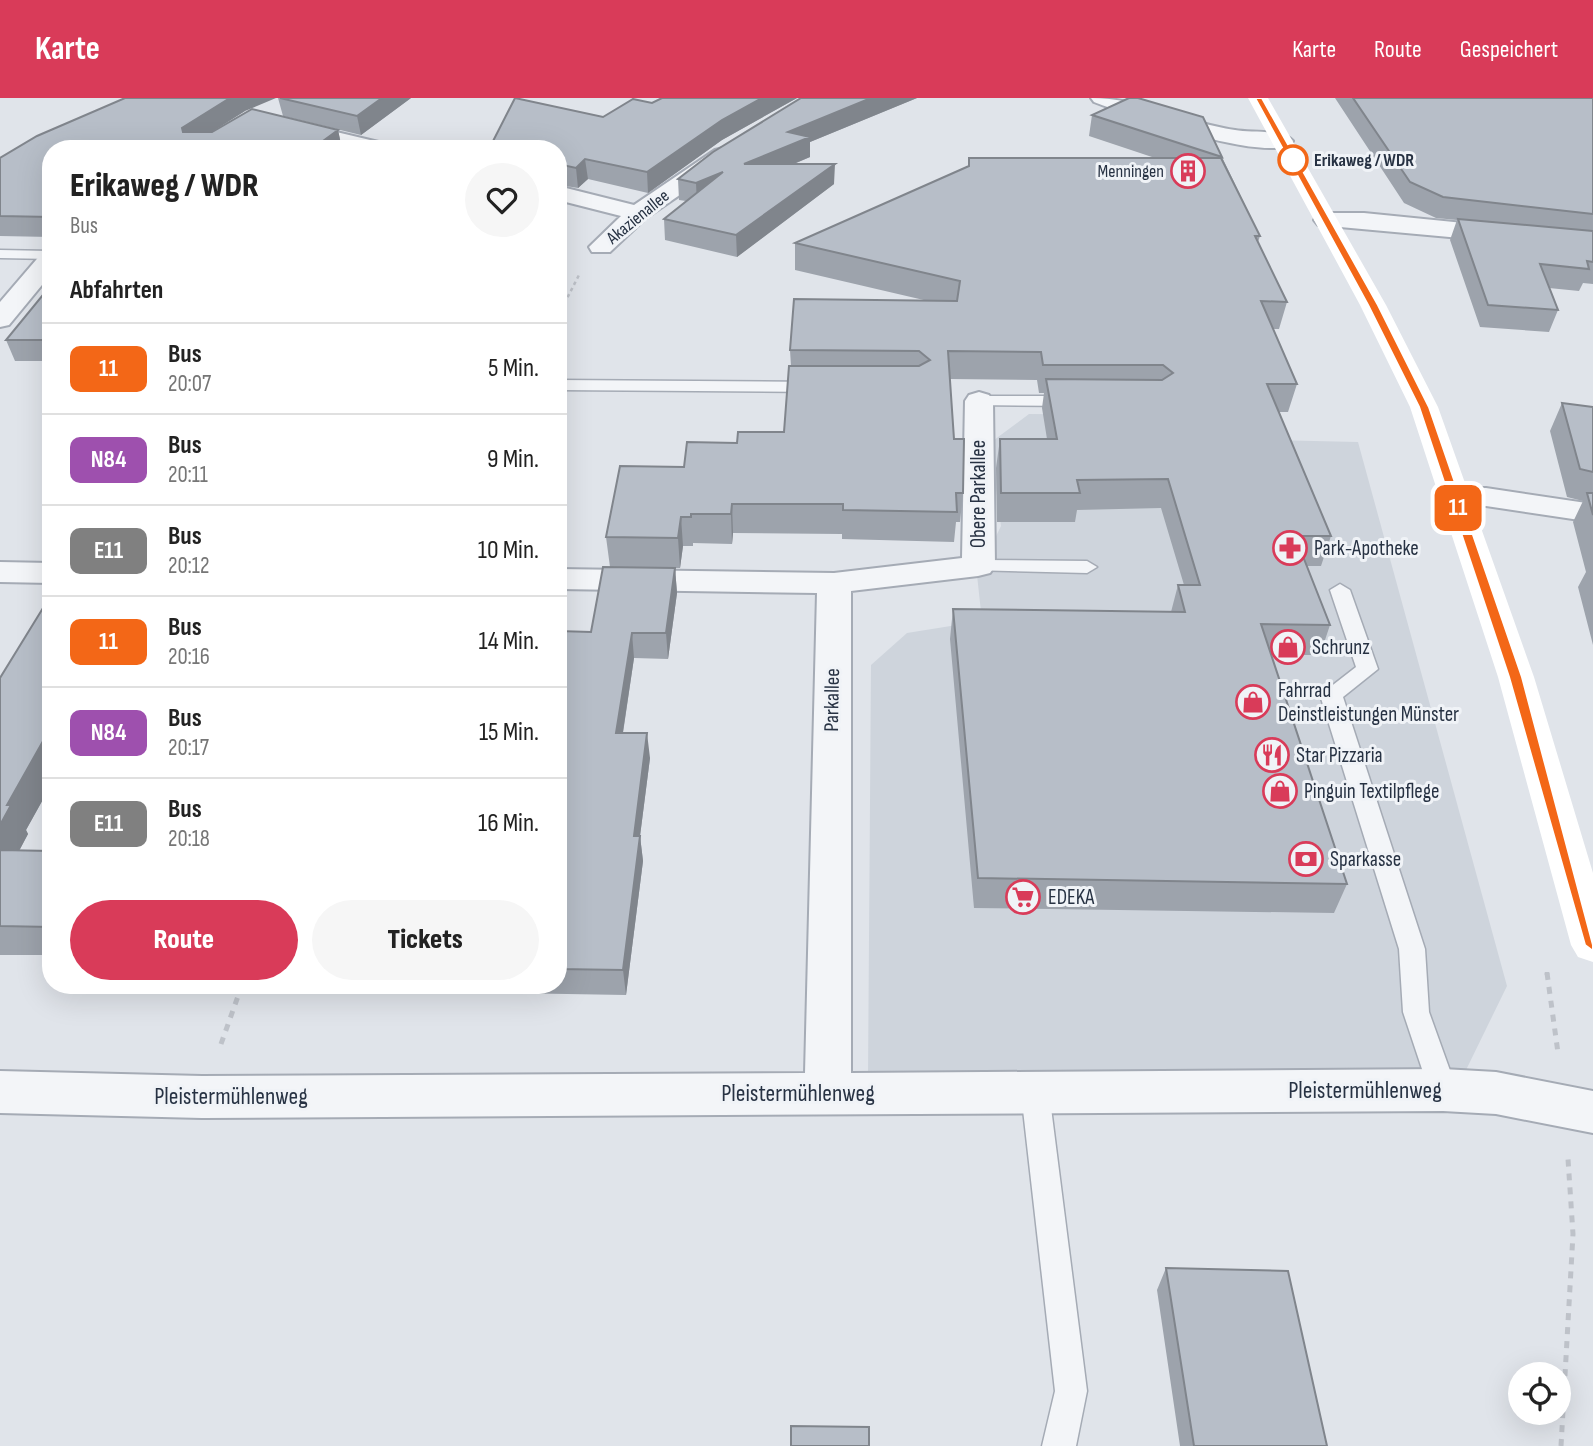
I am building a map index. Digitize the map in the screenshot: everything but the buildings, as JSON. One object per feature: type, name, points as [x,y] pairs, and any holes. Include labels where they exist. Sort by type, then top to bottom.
[{"type":"street","points":[[1101,98],[1209,134],[1247,140],[1282,141]]},
{"type":"street","points":[[1258,98],[1326,220],[1424,407],[1516,677],[1593,945]]},
{"type":"street","points":[[266,121],[343,140]]},
{"type":"street","name":"Akazienallee","points":[[601,247],[638,213],[738,145]]},
{"type":"street","points":[[567,195],[638,213]]},
{"type":"street","points":[[1326,220],[1364,220],[1593,243]]},
{"type":"street","points":[[0,319],[42,267]]},
{"type":"street","name":"Obere Parkallee","points":[[834,583],[978,566],[979,401]]},
{"type":"street","points":[[1454,496],[1593,513]]},
{"type":"street","points":[[0,572],[42,573]]},
{"type":"street","points":[[567,579],[834,583]]},
{"type":"street","name":"Parkallee","points":[[828,1093],[834,583]]},
{"type":"street","name":"Pleistermühlenweg","points":[[0,1092],[202,1097],[1443,1090],[1496,1093],[1579,1108]]},
{"type":"lane","points":[[0,254],[42,256]]},
{"type":"lane","points":[[567,385],[835,387]]},
{"type":"lane","points":[[979,401],[1088,401]]},
{"type":"lane","points":[[978,566],[1087,566]]},
{"type":"lane","points":[[1340,590],[1367,669],[1331,695],[1412,948],[1416,1012],[1443,1090]]},
{"type":"lane","points":[[1035,1092],[1071,1391],[1059,1446]]},
{"type":"path","points":[[567,294],[585,265],[601,247]]},
{"type":"path","points":[[1547,966],[1579,1108],[1561,1446]]},
{"type":"shaded area","points":[[1029,414],[1175,415],[1182,438],[1358,442],[1507,986],[1466,1070],[868,1077],[871,665],[907,633],[982,621],[977,575],[1001,526],[990,443]]},
{"type":"bus line","name":"11","points":[[1258,98],[1373,305],[1424,407],[1516,677],[1593,945]]},
{"type":"place","name":"Erikaweg / WDR","points":[[1293,160]]},
{"type":"place","name":"Menningen","points":[[1188,171]]},
{"type":"place","name":"Park-Apotheke","points":[[1290,548]]},
{"type":"place","name":"Schrunz","points":[[1288,647]]},
{"type":"place","name":"Fahrrad Deinstleistungen Münster","points":[[1253,702]]},
{"type":"place","name":"Star Pizzaria","points":[[1272,755]]},
{"type":"place","name":"Pinguin Textilpflege","points":[[1280,791]]},
{"type":"place","name":"Sparkasse","points":[[1306,859]]},
{"type":"place","name":"EDEKA","points":[[1023,897]]}]
